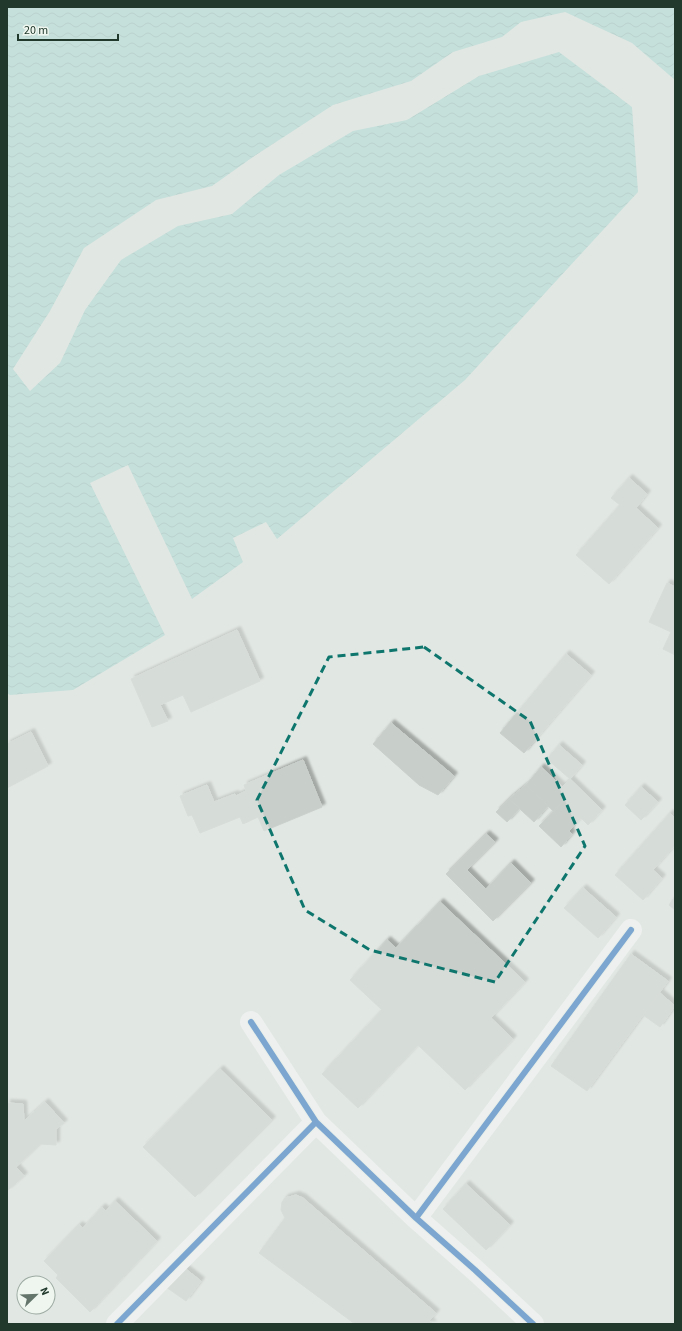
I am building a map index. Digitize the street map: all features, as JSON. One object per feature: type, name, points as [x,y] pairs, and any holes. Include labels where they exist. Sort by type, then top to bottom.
[{"type":"street","points":[[416,1218],[631,930]]},
{"type":"street","points":[[251,1022],[316,1122],[416,1218],[533,1324]]},
{"type":"street","points":[[117,1324],[316,1122]]},
{"type":"highlighted area","points":[[424,647],[530,721],[585,846],[495,982],[370,950],[305,910],[257,800],[329,657]]},
{"type":"water","points":[[7,7],[675,7],[675,80],[632,43],[565,12],[521,22],[502,37],[453,52],[411,81],[333,105],[253,157],[212,186],[156,200],[84,248],[50,311],[13,369],[30,391],[60,363],[85,310],[121,260],[178,226],[232,214],[279,175],[353,131],[407,120],[479,76],[559,52],[632,107],[638,192],[465,380],[277,539],[266,522],[233,538],[243,562],[192,599],[128,465],[90,483],[165,635],[73,690],[10,695],[7,693]]},
{"type":"building","points":[[629,478],[647,494],[636,508],[658,528],[609,584],[576,555],[620,505],[611,498]]},
{"type":"building","points":[[667,583],[675,587],[675,655],[663,649],[671,632],[649,622]]},
{"type":"building","points":[[237,630],[260,681],[191,712],[183,695],[160,705],[168,721],[152,727],[131,679]]},
{"type":"building","points":[[566,654],[591,675],[524,753],[500,733]]},
{"type":"building","points":[[391,723],[454,776],[438,795],[419,785],[373,744]]},
{"type":"building","points":[[31,732],[48,766],[7,788],[7,744]]},
{"type":"building","points":[[559,745],[582,765],[570,779],[547,759]]},
{"type":"building","points":[[303,760],[322,807],[264,831],[258,817],[243,824],[240,817],[200,833],[192,815],[188,816],[180,796],[207,785],[214,802],[235,794],[236,796],[246,791],[244,785]]},
{"type":"building","points":[[541,767],[570,794],[554,812],[526,785]]},
{"type":"building","points":[[570,779],[602,810],[588,825],[581,818],[569,831],[572,834],[561,847],[539,826],[570,794],[562,787]]},
{"type":"building","points":[[526,785],[548,806],[534,822],[509,799]]},
{"type":"building","points":[[641,787],[658,802],[641,820],[625,805]]},
{"type":"building","points":[[509,799],[520,808],[507,822],[496,812]]},
{"type":"building","points":[[670,813],[675,818],[675,845],[653,870],[662,878],[643,900],[615,875]]},
{"type":"building","points":[[486,834],[495,842],[467,870],[486,889],[511,863],[531,883],[493,921],[446,874]]},
{"type":"building","points":[[583,888],[616,917],[598,938],[564,908]]},
{"type":"building","points":[[675,896],[675,910],[669,905]]},
{"type":"building","points":[[440,902],[525,982],[491,1018],[513,1039],[465,1090],[418,1045],[358,1108],[322,1074],[382,1010],[350,980],[387,940],[396,948]]},
{"type":"building","points":[[631,954],[668,981],[587,1091],[551,1066]]},
{"type":"building","points":[[660,993],[675,1006],[660,1027],[643,1015]]},
{"type":"building","points":[[220,1069],[272,1120],[195,1197],[143,1147]]},
{"type":"building","points":[[45,1102],[64,1123],[56,1129],[56,1145],[40,1144],[16,1167],[24,1176],[7,1191],[7,1103],[23,1104],[24,1121]]},
{"type":"building","points":[[466,1184],[510,1225],[486,1250],[443,1209]]},
{"type":"building","points":[[296,1195],[303,1198],[436,1313],[429,1321],[433,1324],[355,1324],[259,1253],[285,1218],[281,1210],[282,1202],[285,1198]]},
{"type":"building","points":[[115,1201],[157,1241],[90,1312],[56,1278],[58,1275],[44,1261],[79,1225],[83,1228],[102,1207],[106,1211]]},
{"type":"building","points":[[182,1266],[201,1281],[186,1301],[166,1287]]},
{"type":"cycle path","points":[[416,1218],[631,930]]},
{"type":"cycle path","points":[[251,1022],[316,1122],[416,1218],[533,1324]]},
{"type":"cycle path","points":[[117,1324],[316,1122]]}]
